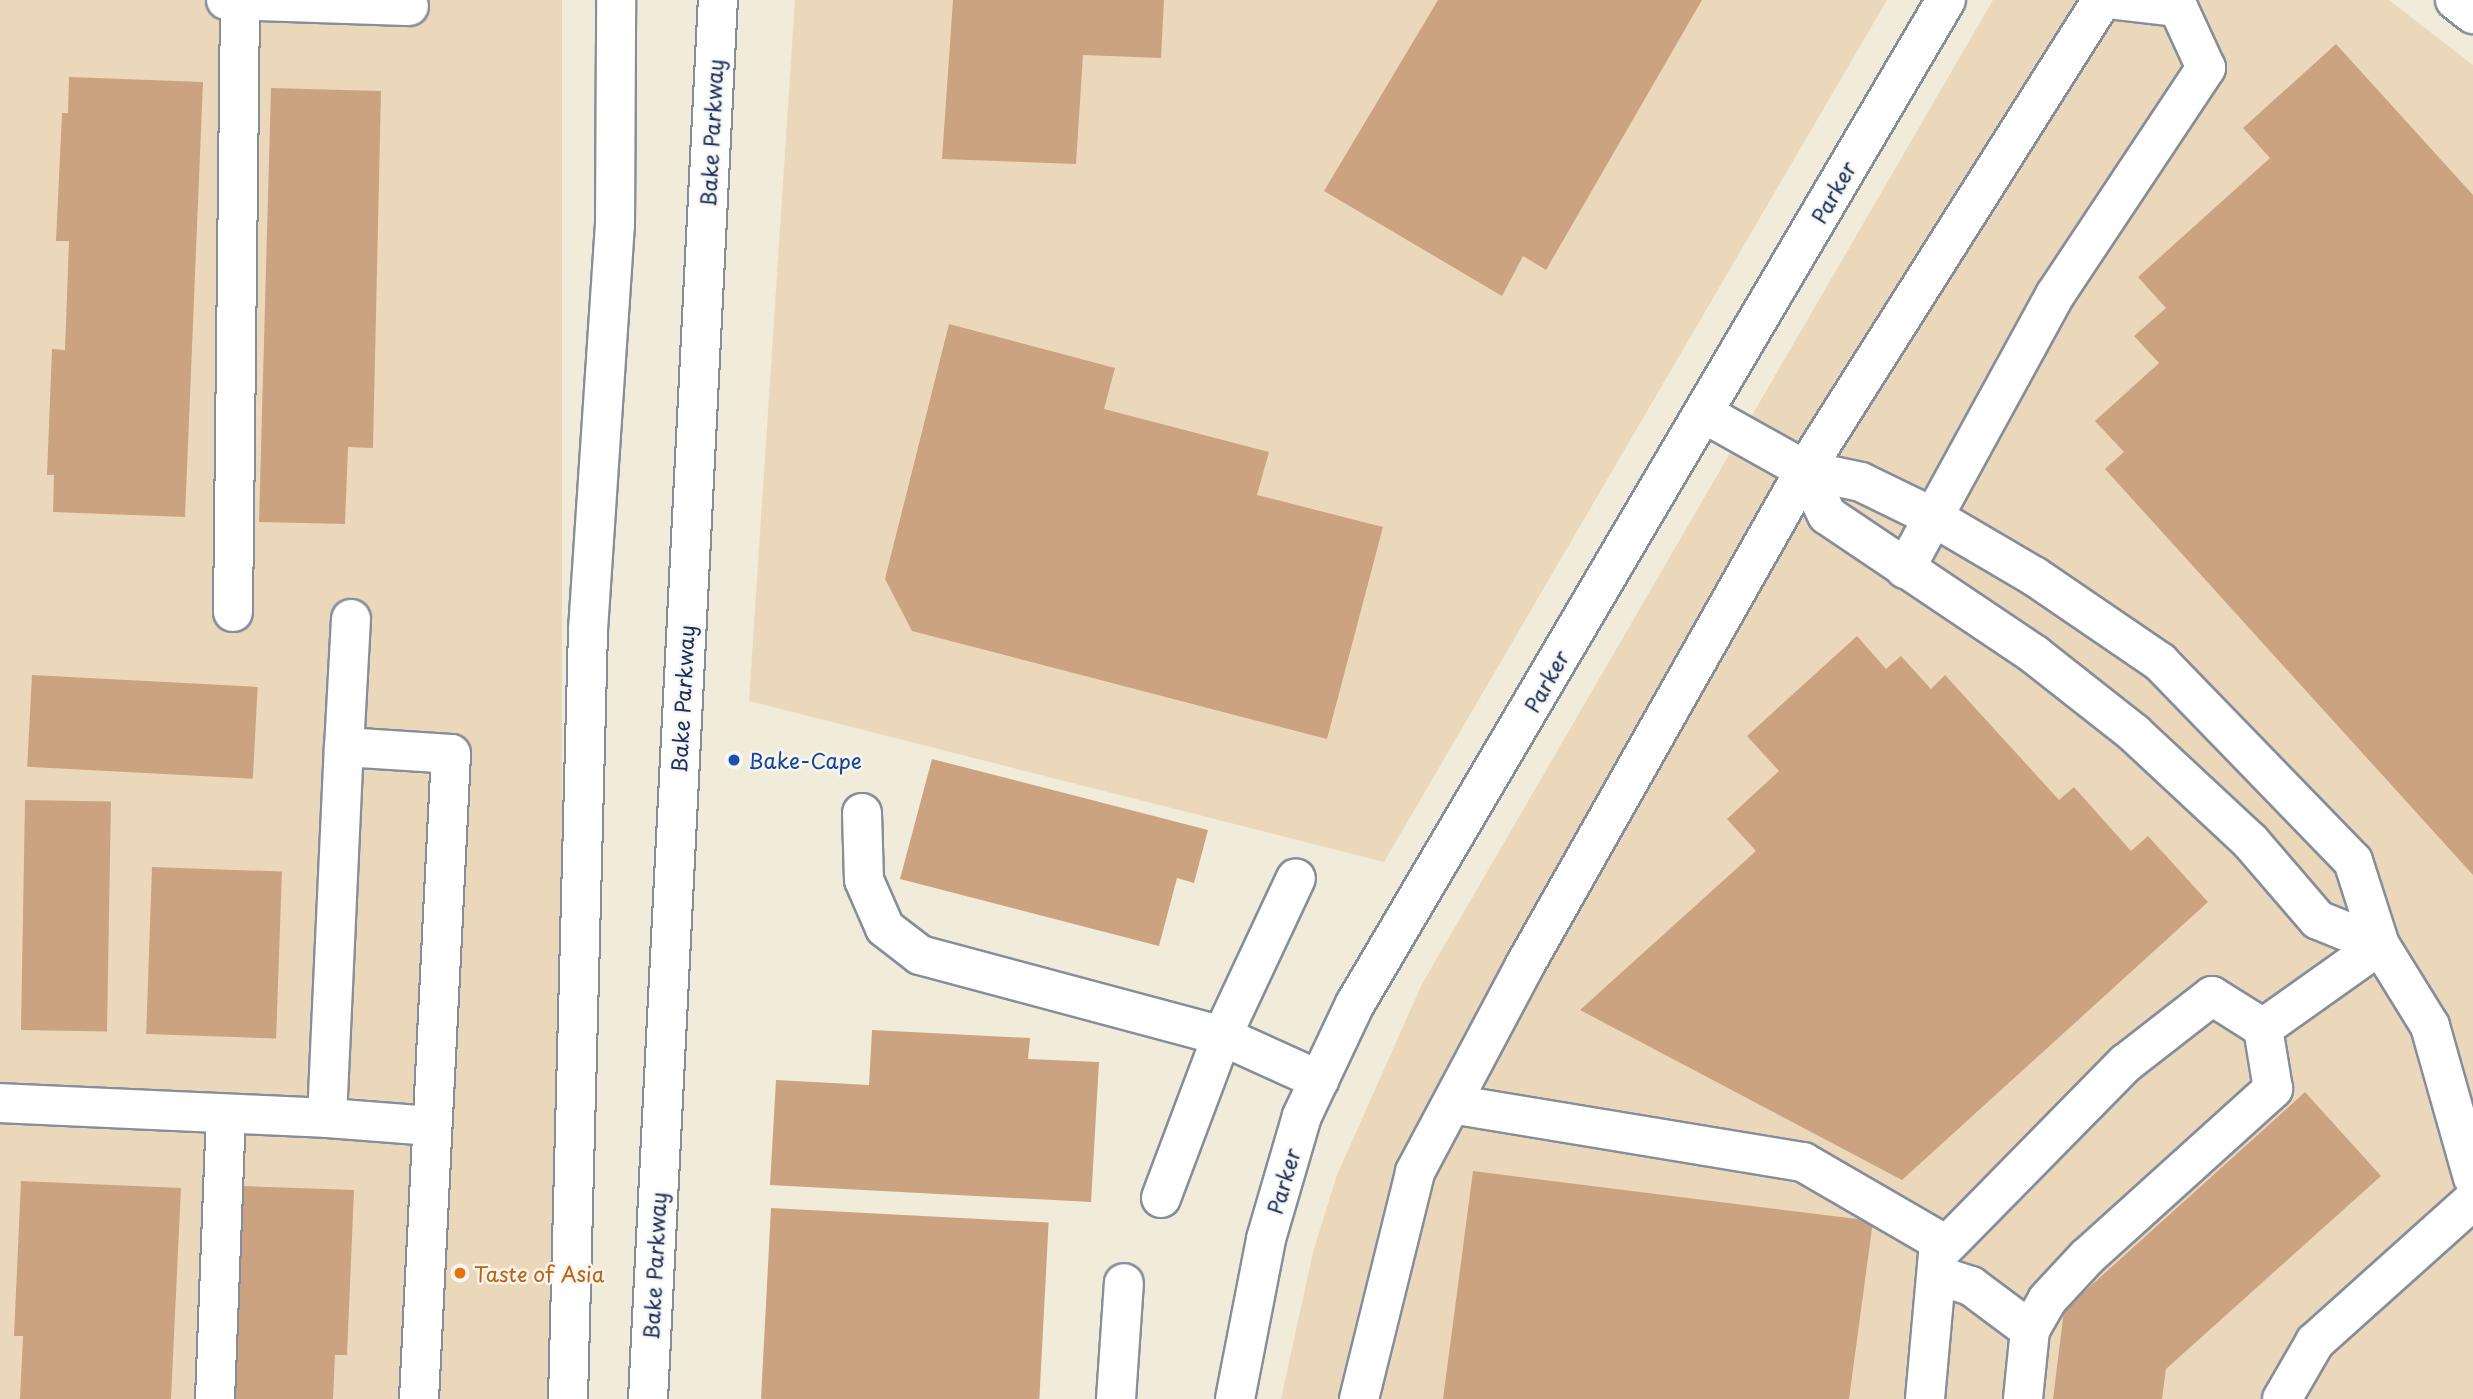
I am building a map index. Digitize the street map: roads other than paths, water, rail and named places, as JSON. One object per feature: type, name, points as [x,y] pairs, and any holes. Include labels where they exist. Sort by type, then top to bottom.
[{"type":"main road","points":[[226,0],[409,6]]},
{"type":"main road","points":[[568,1399],[587,630],[615,226],[616,0]]},
{"type":"main road","name":"Bake Parkway","points":[[648,1399],[718,0]]},
{"type":"main road","name":"Parker","points":[[1235,1399],[1266,1239],[1302,1116],[1355,1004],[1946,0]]},
{"type":"main road","points":[[1359,1399],[1415,1172],[1805,470],[2102,0]]},
{"type":"main road","points":[[1905,569],[2054,295],[2206,68],[2178,8],[2117,0]]},
{"type":"main road","points":[[2455,0],[2473,13]]},
{"type":"main road","points":[[233,612],[240,1]]},
{"type":"main road","points":[[1703,413],[1805,470],[1861,482],[1935,518],[2034,576],[2160,662],[2353,861],[2380,945],[2430,1026],[2470,1155]]},
{"type":"main road","points":[[1805,470],[1827,515],[2035,655],[2134,733],[2250,841],[2318,920],[2380,945]]},
{"type":"main road","points":[[327,1118],[351,619]]},
{"type":"main road","points":[[344,747],[451,754],[419,1399]]},
{"type":"main road","points":[[862,813],[864,880],[885,928],[920,955],[1222,1035],[1320,1080]]},
{"type":"main road","points":[[1161,1198],[1222,1035],[1296,878]]},
{"type":"main road","points":[[2263,1028],[2380,945]]},
{"type":"main road","points":[[1925,1399],[1942,1260],[2126,1063],[2212,996],[2263,1028],[2273,1089],[2087,1257],[2047,1300],[2030,1331],[2023,1399]]},
{"type":"main road","points":[[0,1103],[327,1118],[432,1126]]},
{"type":"main road","points":[[1452,1104],[1803,1162],[1942,1260],[2030,1331]]},
{"type":"main road","points":[[215,1399],[226,1114]]},
{"type":"main road","points":[[2282,1399],[2315,1342],[2473,1200]]},
{"type":"main road","points":[[1116,1399],[1124,1283]]},
{"type":"place","name":"Bake-Cape","points":[[734,760]]},
{"type":"place","name":"Taste of Asia","points":[[460,1273]]}]
